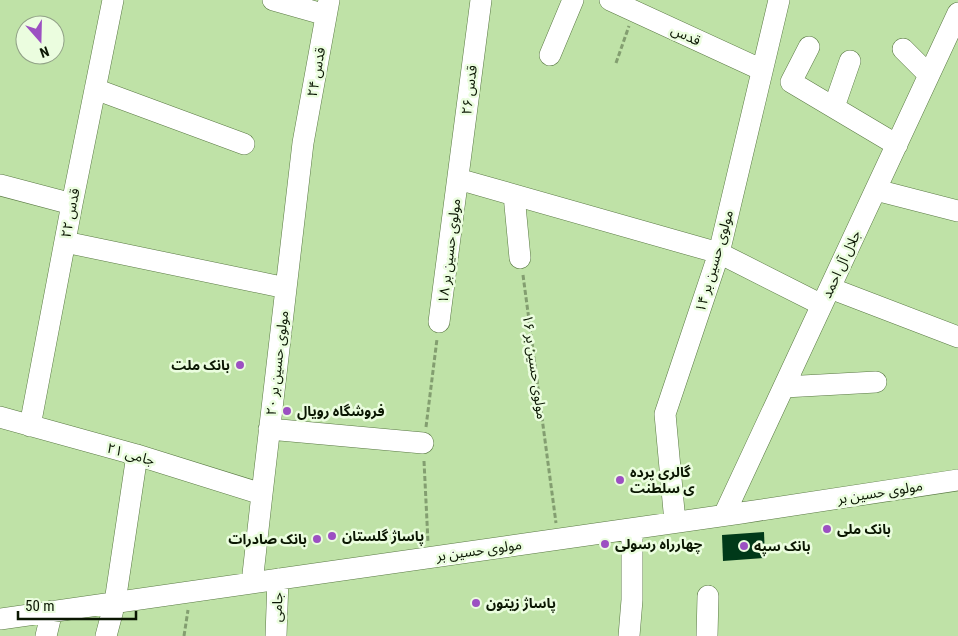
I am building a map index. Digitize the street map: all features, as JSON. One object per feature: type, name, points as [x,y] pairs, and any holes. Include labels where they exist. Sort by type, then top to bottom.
[{"type":"street","name":"قدس ۲۲","points":[[30,426],[113,0]]},
{"type":"street","points":[[273,0],[327,7]]},
{"type":"street","name":"قدس ۲۶","points":[[458,180],[481,0]]},
{"type":"street","points":[[550,55],[573,0]]},
{"type":"street","name":"قدس","points":[[612,0],[762,70]]},
{"type":"street","name":"مولوی حسین بر ۱۴","points":[[675,522],[665,414],[719,253],[779,0]]},
{"type":"street","name":"قدس ۲۴","points":[[303,143],[327,7]]},
{"type":"street","name":"جلال آل احمد","points":[[724,515],[929,75],[956,23]]},
{"type":"street","points":[[809,47],[791,82],[897,145]]},
{"type":"street","points":[[903,49],[929,75]]},
{"type":"street","points":[[834,107],[850,61]]},
{"type":"street","points":[[95,89],[244,144]]},
{"type":"street","name":"مولوی حسین بر ۲۰","points":[[252,583],[303,143]]},
{"type":"street","points":[[458,180],[719,253],[826,296],[958,337]]},
{"type":"street","name":"مولوی حسین بر ۱۸","points":[[439,322],[458,180]]},
{"type":"street","points":[[0,185],[72,204]]},
{"type":"street","points":[[876,190],[958,211]]},
{"type":"street","points":[[514,195],[520,258]]},
{"type":"street","points":[[65,242],[286,288]]},
{"type":"street","points":[[784,387],[876,382]]},
{"type":"street","name":"جامی ۲۱","points":[[0,417],[137,455],[262,494]]},
{"type":"street","points":[[269,429],[424,442]]},
{"type":"street","points":[[106,636],[115,602],[137,455]]},
{"type":"street","name":"مولوی حسین بر","points":[[0,619],[632,529],[958,480]]},
{"type":"street","points":[[629,636],[632,600],[632,529]]},
{"type":"street","name":"جامی","points":[[276,636],[278,579]]},
{"type":"street","points":[[707,636],[708,596]]},
{"type":"street","points":[[46,636],[52,611]]},
{"type":"path","points":[[616,63],[634,11]]},
{"type":"path","name":"مولوی حسین بر ۱۶","points":[[520,258],[559,539]]},
{"type":"path","points":[[184,636],[192,591]]},
{"type":"building","name":"بانک سپه","points":[[764,532],[765,558],[723,561],[722,535]]},
{"type":"place","name":"بانک ملت","points":[[240,365]]},
{"type":"place","name":"فروشگاه رویال","points":[[287,411]]},
{"type":"place","name":"گالری پرده ی سلطنت","points":[[620,480]]},
{"type":"place","name":"بانک ملی","points":[[827,529]]},
{"type":"place","name":"پاساژ گلستان","points":[[332,536]]},
{"type":"place","name":"بانک صادرات","points":[[317,539]]},
{"type":"place","name":"چهارراه رسولی","points":[[605,544]]},
{"type":"place","name":"بانک سپه","points":[[744,546]]},
{"type":"place","name":"پاساژ زیتون","points":[[476,603]]}]
